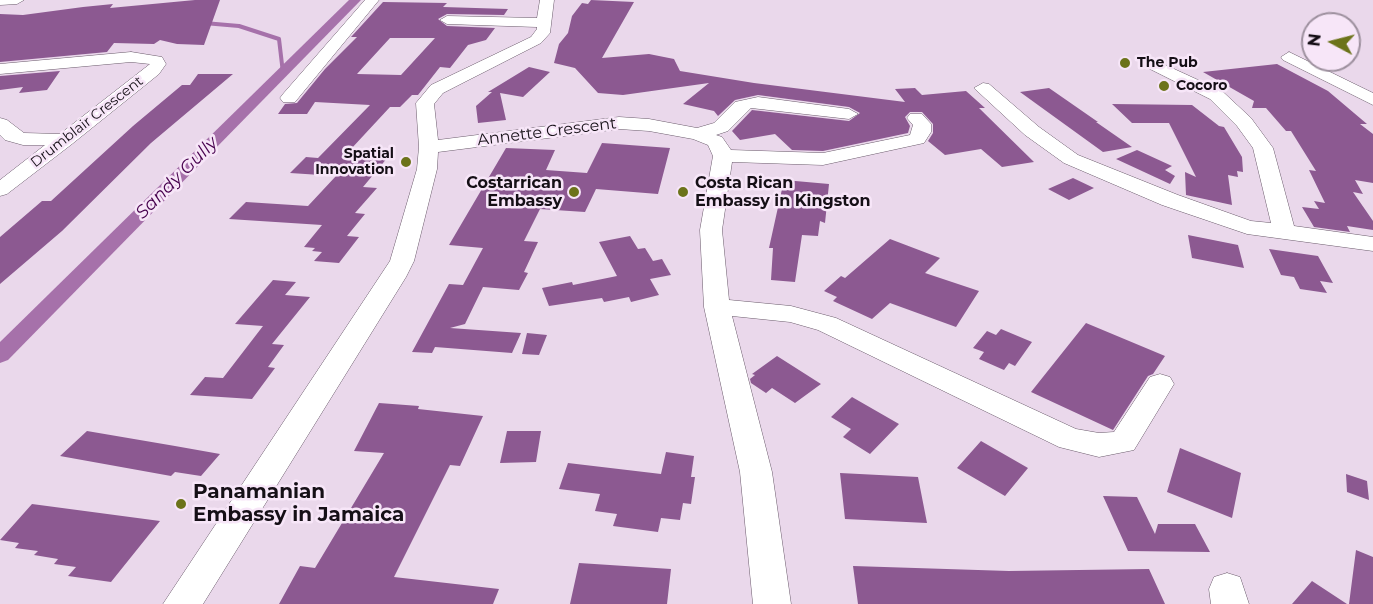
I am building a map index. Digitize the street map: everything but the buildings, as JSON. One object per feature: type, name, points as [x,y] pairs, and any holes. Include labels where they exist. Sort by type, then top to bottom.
[{"type":"street","points":[[0,2],[17,0]]},
{"type":"street","points":[[289,98],[372,0]]},
{"type":"street","points":[[183,604],[394,277],[402,261],[427,170],[429,147],[425,103],[437,89],[536,40],[545,30],[543,23],[547,0]]},
{"type":"street","points":[[447,20],[543,23]]},
{"type":"street","points":[[1289,57],[1355,88],[1373,100]]},
{"type":"street","name":"Drumblair Crescent","points":[[0,69],[115,58],[156,60],[158,64],[153,71],[0,190]]},
{"type":"street","points":[[1148,62],[1216,95],[1244,122],[1263,148],[1284,232]]},
{"type":"street","points":[[983,88],[1032,131],[1071,159],[1217,218],[1284,232],[1373,244]]},
{"type":"street","points":[[698,134],[721,127],[741,106],[758,102],[849,114]]},
{"type":"street","points":[[772,604],[756,472],[717,307],[711,230],[723,156],[823,159],[872,150],[917,139],[922,132],[922,124],[916,118]]},
{"type":"street","points":[[0,124],[12,136],[65,140]]},
{"type":"street","name":"Annette Crescent","points":[[429,147],[600,124],[649,125],[698,134],[715,141],[723,156]]},
{"type":"street","points":[[717,307],[790,314],[818,321],[1070,440],[1099,445],[1123,442],[1160,384]]},
{"type":"waterway","name":"Sandy Gully","points":[[0,355],[355,0]]},
{"type":"waterway","points":[[204,23],[239,26],[279,39],[283,73]]},
{"type":"place","name":"The Pub","points":[[1125,63]]},
{"type":"place","name":"Cocoro","points":[[1164,86]]},
{"type":"place","name":"Spatial Innovation","points":[[406,162]]},
{"type":"place","name":"Costarrican Embassy","points":[[574,192]]},
{"type":"place","name":"Costa Rican Embassy in Kingston","points":[[683,192]]},
{"type":"place","name":"Panamanian Embassy in Jamaica","points":[[181,504]]}]
